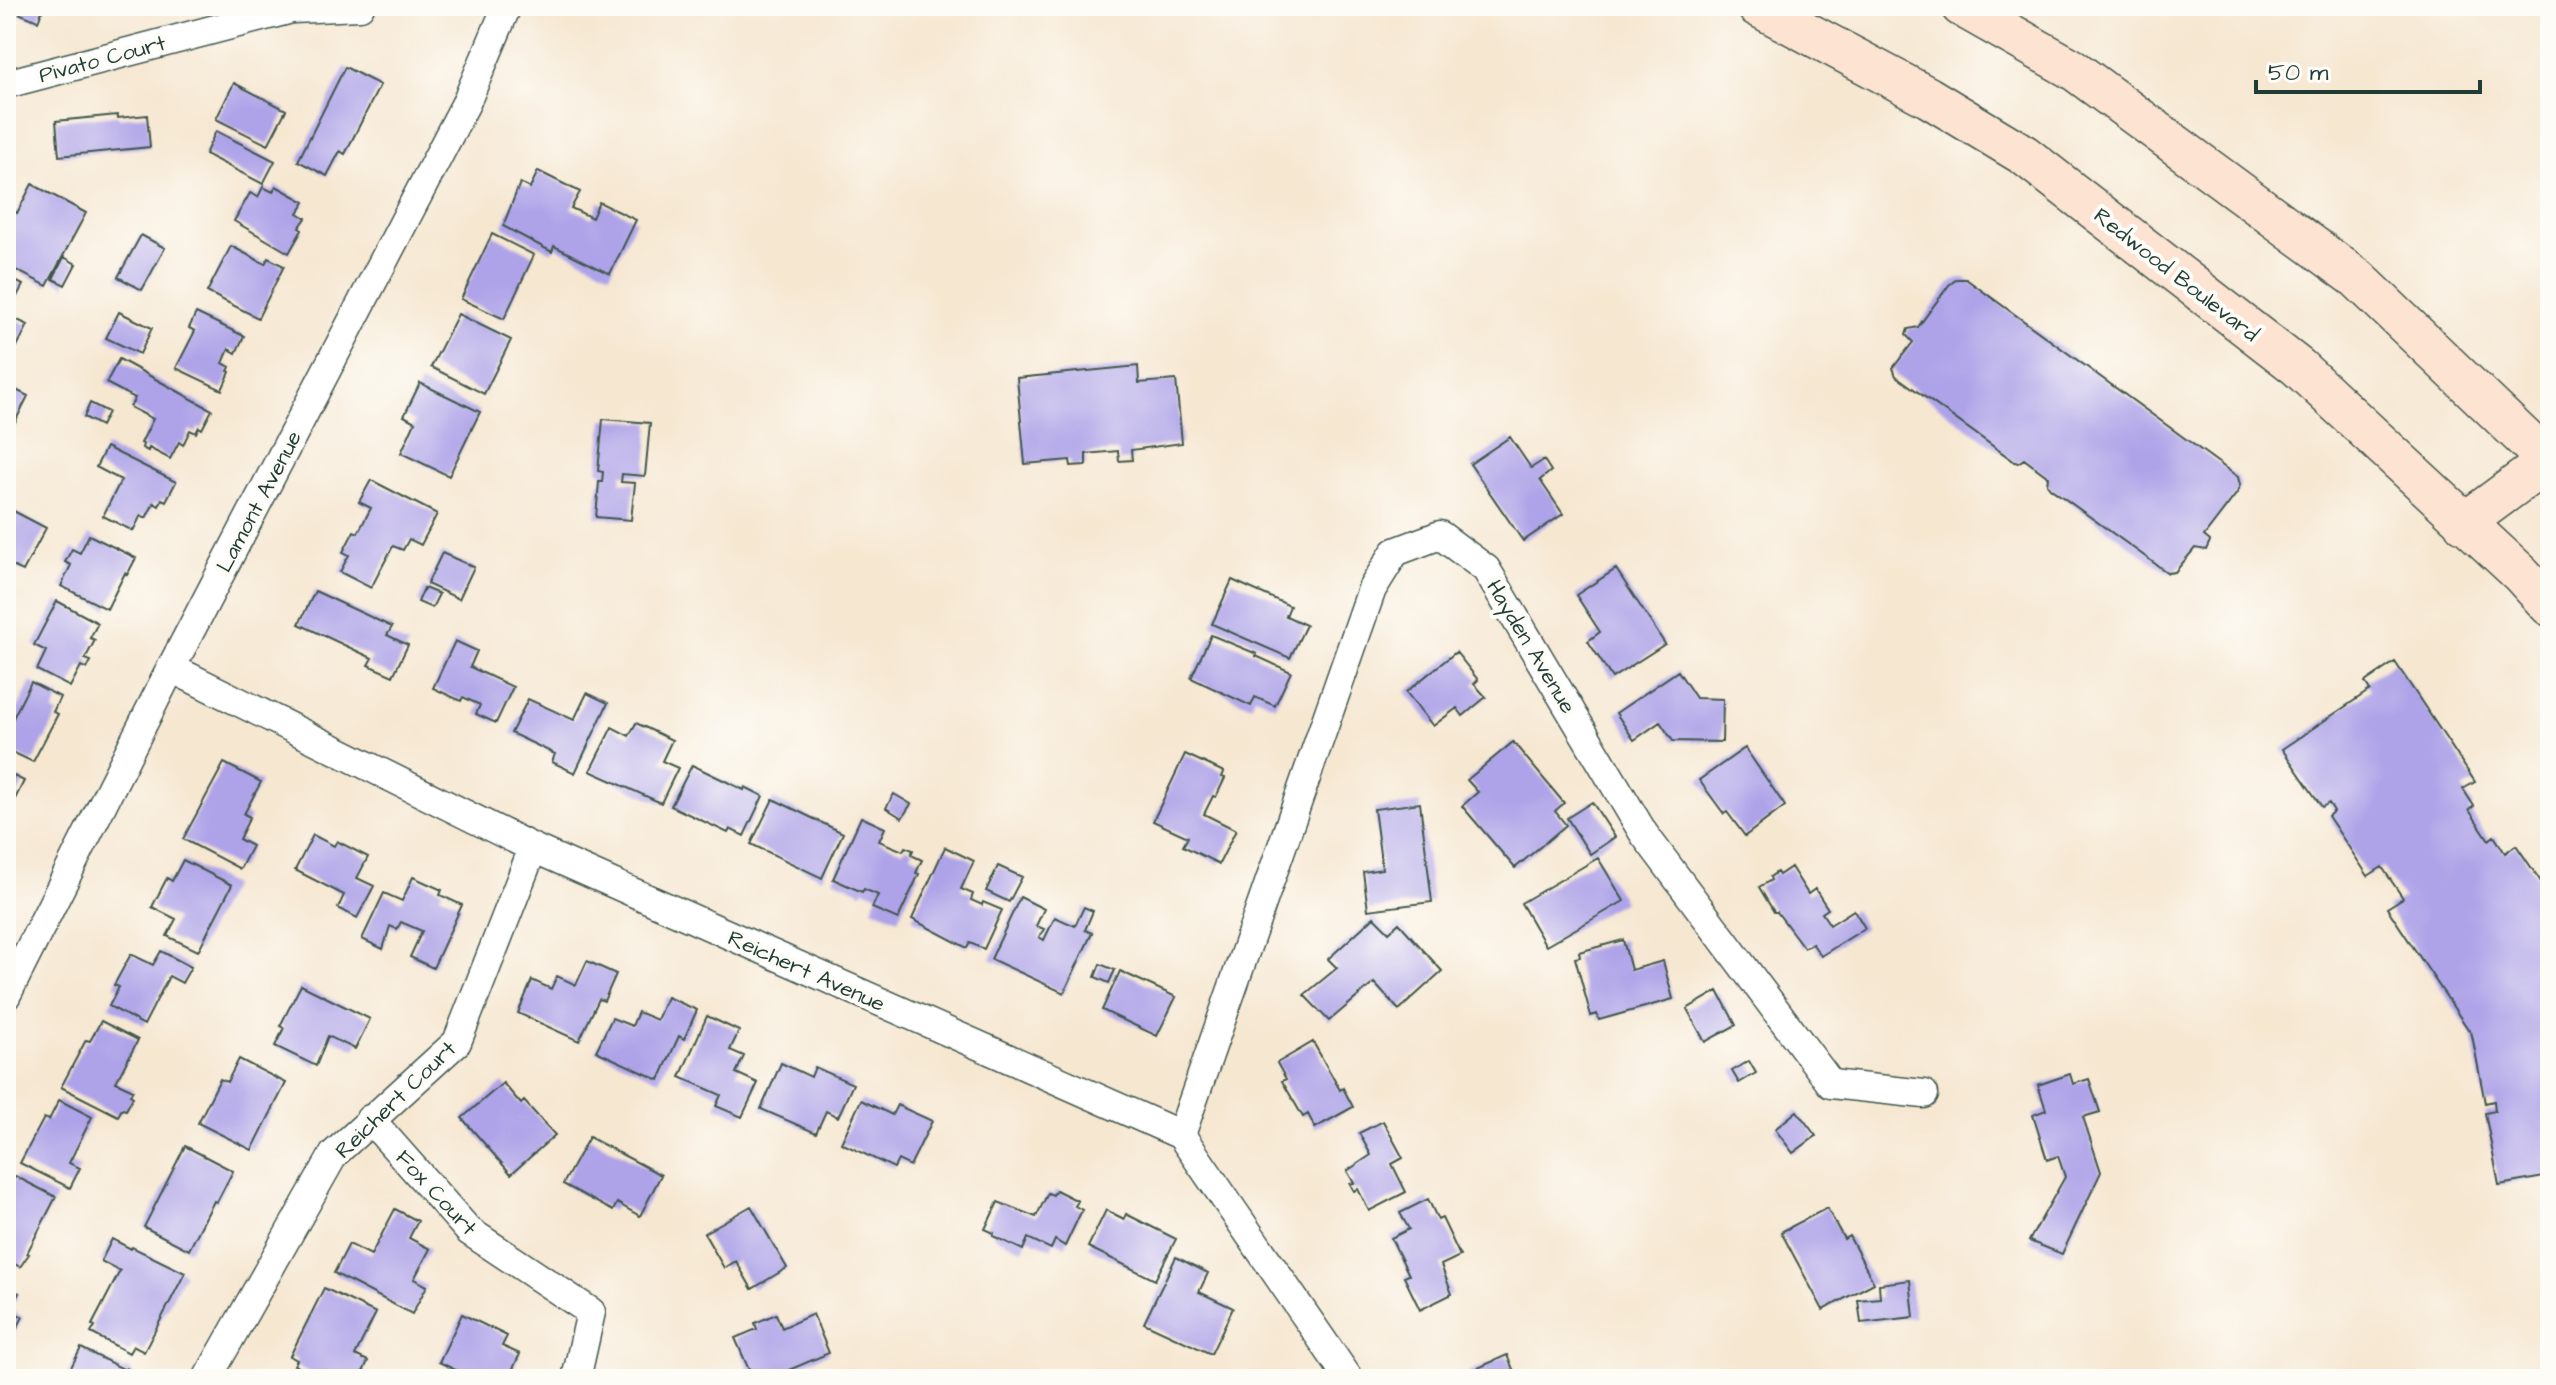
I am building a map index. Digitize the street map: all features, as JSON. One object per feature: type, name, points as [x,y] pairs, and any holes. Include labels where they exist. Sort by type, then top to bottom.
[{"type":"main road","name":"Redwood Boulevard","points":[[1757,6],[1928,97],[2024,155],[2298,367],[2521,574],[2550,606]]},
{"type":"main road","points":[[1961,6],[2074,70],[2358,279],[2549,462],[2464,523]]},
{"type":"street","name":"Pivato Court","points":[[6,84],[288,8],[360,6]]},
{"type":"street","name":"Lamont Avenue","points":[[6,996],[171,668],[466,103],[507,6]]},
{"type":"street","name":"Hayden Avenue","points":[[1181,1135],[1372,589],[1395,552],[1440,535],[1486,569],[1644,834],[1831,1084],[1924,1094]]},
{"type":"street","name":"Reichert Avenue","points":[[171,668],[533,848],[1181,1135]]},
{"type":"street","name":"Reichert Court","points":[[207,1379],[334,1154],[457,1042],[533,848]]},
{"type":"street","name":"Fox Court","points":[[370,1119],[469,1231],[591,1312],[576,1379]]},
{"type":"street","points":[[1181,1135],[1349,1379]]},
{"type":"building","points":[[6,6],[44,6],[38,21]]},
{"type":"building","points":[[345,67],[380,85],[345,154],[340,151],[327,176],[298,161]]},
{"type":"building","points":[[234,83],[286,110],[268,145],[216,119]]},
{"type":"building","points":[[117,115],[118,118],[147,115],[150,147],[59,156],[56,121]]},
{"type":"building","points":[[216,131],[275,161],[263,184],[205,154]]},
{"type":"building","points":[[538,171],[580,192],[571,208],[592,218],[599,202],[636,220],[610,274],[554,246],[552,252],[503,226],[520,183],[530,188]]},
{"type":"building","points":[[32,184],[86,213],[47,286],[6,265],[6,223],[12,210],[17,213]]},
{"type":"building","points":[[276,186],[305,202],[298,213],[306,218],[289,253],[234,221],[250,193],[258,197],[263,187],[273,192]]},
{"type":"building","points":[[492,234],[534,255],[504,319],[461,299]]},
{"type":"building","points":[[141,235],[165,248],[142,290],[118,277]]},
{"type":"building","points":[[231,246],[265,264],[268,258],[284,266],[258,318],[207,292]]},
{"type":"building","points":[[64,257],[76,264],[65,285],[53,279]]},
{"type":"building","points":[[6,276],[23,285],[7,315],[28,325],[9,362],[6,360]]},
{"type":"building","points":[[1957,279],[1966,279],[2238,477],[2240,485],[2237,493],[2204,536],[2210,541],[2206,550],[2195,548],[2175,572],[2168,573],[2050,488],[2048,477],[2024,459],[2015,462],[1896,376],[1893,368],[1913,342],[1906,335],[1908,329],[1918,327],[1949,285]]},
{"type":"building","points":[[119,312],[152,328],[140,354],[106,338]]},
{"type":"building","points":[[196,313],[244,336],[236,353],[229,349],[223,363],[230,367],[230,372],[222,390],[176,368],[195,331],[189,328]]},
{"type":"building","points":[[458,314],[511,340],[484,394],[431,367]]},
{"type":"building","points":[[119,359],[212,410],[202,429],[199,427],[196,433],[190,430],[183,445],[179,442],[170,459],[149,448],[148,451],[142,448],[141,443],[153,419],[130,407],[135,398],[106,383]]},
{"type":"building","points":[[1138,366],[1139,383],[1176,380],[1182,443],[1131,450],[1132,460],[1119,461],[1118,451],[1086,454],[1086,465],[1071,466],[1070,460],[1025,464],[1017,378]]},
{"type":"building","points":[[420,383],[480,412],[449,476],[401,453],[415,422],[404,416]]},
{"type":"building","points":[[6,385],[28,396],[6,440]]},
{"type":"building","points":[[90,403],[108,412],[101,426],[84,417]]},
{"type":"building","points":[[603,419],[650,423],[645,476],[622,474],[621,482],[635,483],[631,520],[596,517],[599,482],[602,482],[603,472],[598,471]]},
{"type":"building","points":[[1510,437],[1531,468],[1544,460],[1551,471],[1540,480],[1563,514],[1523,541],[1470,464]]},
{"type":"building","points":[[106,447],[176,482],[166,501],[162,499],[159,506],[154,503],[146,518],[141,515],[133,531],[103,516],[121,480],[96,467]]},
{"type":"building","points":[[371,480],[437,514],[421,545],[409,539],[403,550],[393,546],[371,588],[340,572],[349,555],[343,552],[354,531],[358,533],[371,508],[359,502]]},
{"type":"building","points":[[6,507],[46,528],[23,571],[6,563]]},
{"type":"building","points":[[89,535],[136,558],[107,609],[61,586],[71,565],[65,562],[72,549],[80,553]]},
{"type":"building","points":[[442,553],[474,567],[459,599],[427,584]]},
{"type":"building","points":[[1616,569],[1665,644],[1612,678],[1588,641],[1600,632],[1576,595]]},
{"type":"building","points":[[1232,580],[1290,606],[1286,616],[1306,625],[1290,658],[1212,624]]},
{"type":"building","points":[[424,588],[439,594],[432,608],[418,602]]},
{"type":"building","points":[[315,591],[392,627],[387,635],[408,645],[393,676],[368,665],[372,658],[299,624]]},
{"type":"building","points":[[57,601],[98,623],[90,638],[95,640],[85,659],[91,661],[87,669],[81,666],[70,687],[37,670],[46,651],[34,645]]},
{"type":"building","points":[[1211,635],[1291,672],[1275,706],[1255,697],[1251,706],[1191,678]]},
{"type":"building","points":[[455,641],[477,651],[470,667],[513,687],[496,723],[476,714],[480,705],[463,697],[461,701],[433,688]]},
{"type":"building","points":[[1456,652],[1478,680],[1474,684],[1486,697],[1463,716],[1457,708],[1433,726],[1406,692]]},
{"type":"building","points":[[2395,662],[2475,782],[2463,789],[2474,806],[2469,810],[2489,840],[2494,836],[2505,853],[2516,845],[2550,895],[2550,1176],[2499,1185],[2485,1113],[2495,1111],[2494,1101],[2485,1103],[2472,1035],[2387,908],[2403,898],[2382,867],[2368,876],[2328,816],[2334,811],[2329,803],[2322,807],[2282,749],[2370,690],[2365,682]]},
{"type":"building","points":[[1678,671],[1696,698],[1723,699],[1722,742],[1673,741],[1660,722],[1634,740],[1616,713]]},
{"type":"building","points":[[31,682],[60,697],[53,712],[58,714],[33,762],[6,749],[6,732]]},
{"type":"building","points":[[587,693],[608,703],[575,773],[552,762],[555,754],[511,733],[528,699],[574,720]]},
{"type":"building","points":[[636,723],[672,740],[662,761],[678,768],[661,803],[590,771],[612,727],[629,736]]},
{"type":"building","points":[[1513,742],[1564,803],[1555,811],[1566,825],[1515,868],[1462,806],[1478,792],[1467,780]]},
{"type":"building","points":[[1745,748],[1785,806],[1745,836],[1699,780]]},
{"type":"building","points":[[1185,754],[1224,772],[1222,777],[1225,778],[1216,797],[1213,796],[1204,814],[1236,830],[1219,864],[1183,846],[1188,837],[1153,821]]},
{"type":"building","points":[[224,763],[261,782],[244,814],[250,817],[239,839],[252,846],[240,869],[183,839]]},
{"type":"building","points":[[692,765],[763,796],[744,836],[730,829],[728,833],[671,806]]},
{"type":"building","points":[[6,772],[24,781],[6,817]]},
{"type":"building","points":[[894,794],[911,804],[902,818],[886,808]]},
{"type":"building","points":[[773,799],[843,833],[822,878],[751,844]]},
{"type":"building","points":[[1592,802],[1615,837],[1590,854],[1567,818]]},
{"type":"building","points":[[1420,803],[1432,902],[1368,910],[1363,872],[1382,869],[1374,809]]},
{"type":"building","points":[[861,817],[885,828],[879,841],[903,851],[905,847],[913,850],[911,855],[922,860],[916,873],[919,874],[898,919],[872,908],[878,895],[864,889],[862,892],[833,879]]},
{"type":"building","points":[[313,835],[334,846],[337,841],[368,857],[357,878],[374,886],[357,918],[338,908],[344,895],[295,870]]},
{"type":"building","points":[[945,847],[974,861],[961,889],[973,894],[971,900],[1002,910],[984,949],[970,943],[967,948],[912,919]]},
{"type":"building","points":[[1598,858],[1624,901],[1546,946],[1521,903]]},
{"type":"building","points":[[183,860],[232,885],[198,951],[167,936],[176,919],[152,907],[167,878],[172,881]]},
{"type":"building","points":[[998,866],[1022,877],[1009,902],[986,891]]},
{"type":"building","points":[[1791,867],[1808,894],[1815,889],[1828,909],[1822,913],[1830,925],[1854,910],[1865,928],[1821,956],[1812,943],[1804,948],[1774,912],[1759,887],[1777,872],[1779,875]]},
{"type":"building","points":[[413,877],[442,890],[440,895],[462,905],[433,968],[410,957],[422,931],[401,922],[397,929],[390,926],[383,949],[362,939],[384,893],[402,901]]},
{"type":"building","points":[[1020,897],[1044,909],[1036,926],[1044,929],[1039,937],[1044,940],[1055,917],[1075,926],[1084,907],[1093,911],[1085,930],[1092,933],[1064,993],[991,959]]},
{"type":"building","points":[[1374,917],[1389,932],[1399,923],[1442,971],[1399,1010],[1374,983],[1329,1021],[1304,995],[1337,968],[1328,959]]},
{"type":"building","points":[[1623,940],[1631,970],[1663,961],[1673,999],[1599,1020],[1597,1014],[1591,1016],[1575,958],[1580,957],[1579,952]]},
{"type":"building","points":[[161,951],[191,967],[182,983],[169,976],[144,1025],[109,1006],[119,987],[114,985],[131,954],[153,965]]},
{"type":"building","points":[[587,961],[616,974],[604,1001],[599,999],[579,1041],[518,1013],[532,980],[551,989],[557,976],[576,985]]},
{"type":"building","points":[[1100,964],[1115,970],[1109,983],[1095,977]]},
{"type":"building","points":[[1120,971],[1176,997],[1157,1036],[1102,1010]]},
{"type":"building","points":[[301,985],[370,1019],[355,1049],[328,1036],[316,1066],[275,1046],[284,1028],[280,1026]]},
{"type":"building","points":[[1718,991],[1736,1025],[1705,1042],[1687,1009]]},
{"type":"building","points":[[667,997],[697,1010],[684,1039],[679,1036],[659,1080],[596,1051],[612,1018],[632,1026],[638,1012],[657,1020]]},
{"type":"building","points":[[707,1016],[739,1031],[730,1050],[744,1056],[736,1073],[758,1083],[742,1117],[716,1106],[721,1095],[680,1077]]},
{"type":"building","points":[[101,1021],[138,1040],[116,1082],[133,1090],[126,1110],[122,1109],[118,1116],[61,1087],[86,1040],[90,1041]]},
{"type":"building","points":[[1313,1042],[1353,1107],[1315,1128],[1308,1114],[1303,1117],[1282,1081],[1286,1079],[1277,1063]]},
{"type":"building","points":[[239,1059],[286,1083],[252,1150],[198,1123],[220,1079],[227,1082]]},
{"type":"building","points":[[1749,1061],[1756,1073],[1739,1083],[1732,1071]]},
{"type":"building","points":[[781,1063],[811,1077],[815,1067],[853,1084],[838,1117],[826,1111],[816,1133],[761,1109]]},
{"type":"building","points":[[2070,1074],[2073,1084],[2089,1079],[2100,1112],[2083,1117],[2101,1172],[2062,1254],[2029,1241],[2065,1177],[2058,1156],[2047,1160],[2033,1115],[2046,1110],[2038,1085]]},
{"type":"building","points":[[503,1083],[555,1135],[511,1174],[462,1118]]},
{"type":"building","points":[[59,1100],[92,1117],[69,1163],[80,1168],[70,1188],[20,1163],[44,1118],[49,1120]]},
{"type":"building","points":[[861,1100],[892,1115],[897,1105],[932,1121],[910,1166],[898,1160],[894,1168],[841,1143]]},
{"type":"building","points":[[1797,1111],[1816,1136],[1793,1153],[1775,1129]]},
{"type":"building","points":[[1383,1121],[1403,1158],[1392,1164],[1406,1192],[1369,1211],[1358,1189],[1354,1191],[1350,1184],[1354,1183],[1347,1171],[1371,1155],[1359,1133]]},
{"type":"building","points":[[589,1137],[661,1175],[640,1216],[617,1203],[613,1211],[563,1184]]},
{"type":"building","points":[[185,1146],[233,1171],[189,1250],[144,1227]]},
{"type":"building","points":[[15,1176],[56,1197],[20,1267],[6,1259],[6,1193]]},
{"type":"building","points":[[1056,1190],[1078,1201],[1075,1206],[1082,1210],[1065,1246],[1055,1240],[1051,1249],[1028,1238],[1023,1250],[985,1229],[998,1202],[1036,1217],[1048,1193],[1053,1195]]},
{"type":"building","points":[[1428,1199],[1438,1220],[1442,1218],[1460,1256],[1441,1265],[1452,1294],[1420,1310],[1404,1277],[1409,1275],[1391,1238],[1409,1229],[1400,1213]]},
{"type":"building","points":[[751,1206],[787,1268],[752,1289],[736,1261],[724,1268],[704,1233]]},
{"type":"building","points":[[1827,1208],[1844,1239],[1849,1236],[1874,1283],[1823,1310],[1781,1232]]},
{"type":"building","points":[[395,1209],[418,1221],[409,1238],[430,1249],[414,1279],[427,1286],[412,1314],[334,1273],[349,1244],[371,1255]]},
{"type":"building","points":[[1106,1210],[1124,1219],[1126,1214],[1176,1239],[1155,1280],[1088,1247]]},
{"type":"building","points":[[112,1239],[185,1273],[144,1352],[133,1346],[129,1353],[91,1333],[95,1326],[92,1325],[120,1271],[101,1261]]},
{"type":"building","points":[[1176,1257],[1208,1273],[1199,1292],[1233,1308],[1211,1354],[1144,1323]]},
{"type":"building","points":[[1910,1280],[1914,1317],[1861,1323],[1858,1300],[1880,1298],[1879,1284]]},
{"type":"building","points":[[6,1287],[19,1293],[10,1310],[23,1317],[6,1349]]},
{"type":"building","points":[[324,1288],[376,1313],[355,1355],[368,1361],[360,1379],[322,1379],[294,1365],[297,1360],[290,1356]]},
{"type":"building","points":[[462,1314],[507,1336],[502,1346],[520,1354],[508,1379],[474,1379],[439,1362]]},
{"type":"building","points":[[776,1314],[782,1328],[813,1314],[829,1353],[768,1379],[753,1379],[735,1338],[757,1329],[755,1323]]},
{"type":"building","points":[[81,1348],[133,1371],[129,1379],[65,1379]]},
{"type":"building","points":[[1507,1355],[1517,1379],[1472,1379],[1469,1372]]}]
